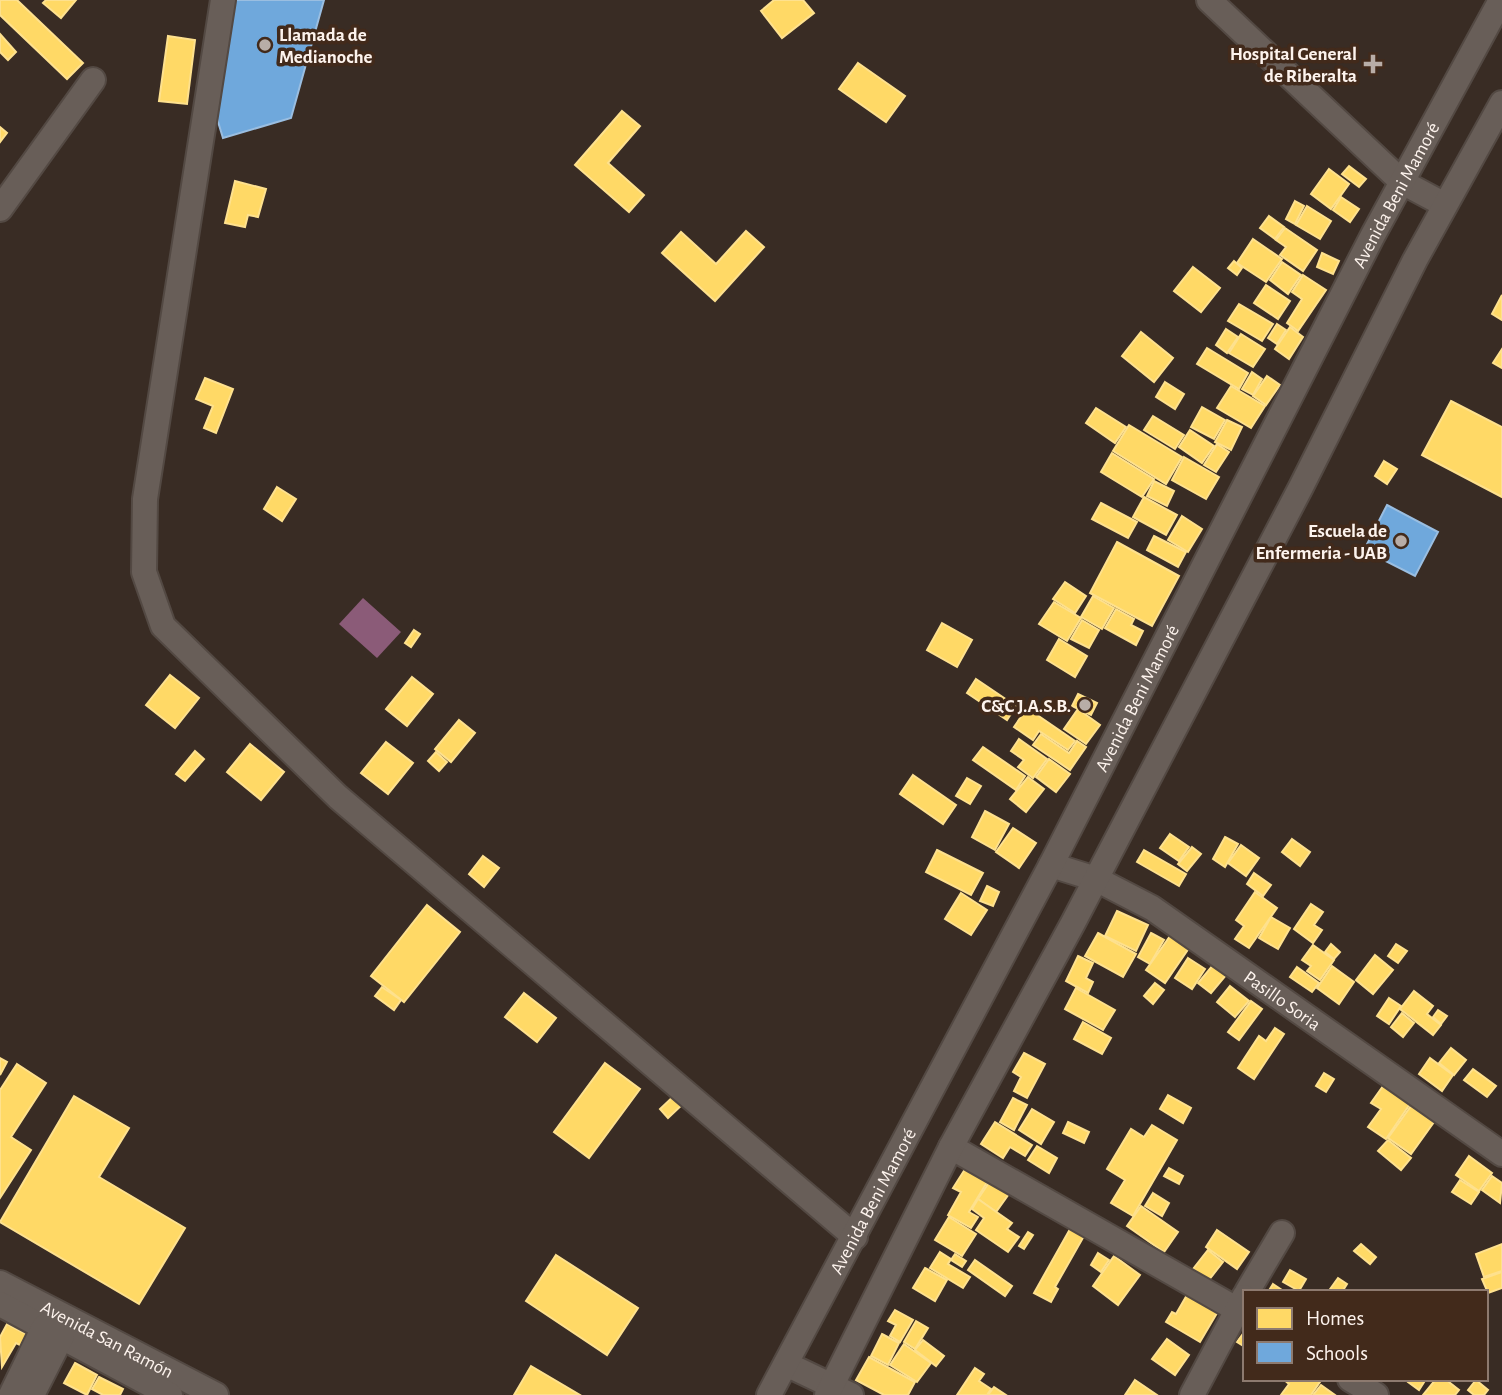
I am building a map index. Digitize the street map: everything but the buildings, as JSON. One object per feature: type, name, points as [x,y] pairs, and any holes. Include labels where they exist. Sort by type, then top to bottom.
[{"type":"street","points":[[223,0],[145,499],[144,572],[163,626],[338,797],[855,1237]]},
{"type":"street","points":[[1209,0],[1402,182],[1445,205]]},
{"type":"street","name":"Avenida Beni Mamoré","points":[[769,1395],[1051,865],[1402,182],[1502,0]]},
{"type":"street","points":[[0,209],[93,80]]},
{"type":"street","points":[[786,1364],[837,1392],[951,1147],[1096,878],[1445,205],[1502,103]]},
{"type":"street","name":"Pasillo Soria","points":[[1051,865],[1096,878],[1152,908],[1502,1154]]},
{"type":"street","points":[[951,1147],[1243,1302]]},
{"type":"street","points":[[1251,1290],[1282,1233]]},
{"type":"street","name":"Avenida San Ramón","points":[[0,1283],[56,1327],[170,1395]]},
{"type":"street","name":"Avenida San Ramón","points":[[0,1304],[216,1395]]},
{"type":"street","points":[[1192,1395],[1243,1305]]},
{"type":"street","points":[[10,1395],[56,1327]]},
{"type":"street","points":[[32,1395],[56,1327]]},
{"type":"street","points":[[1353,1381],[1376,1395]]},
{"type":"shaded area","points":[[363,598],[401,632],[377,658],[339,624]]},
{"type":"place","name":"Llamada de Medianoche","points":[[265,45]]},
{"type":"place","name":"Hospital General de Riberalta","points":[[1373,64]]},
{"type":"place","name":"Escuela de Enfermeria - UAB","points":[[1401,541]]},
{"type":"place","name":"C&C J.A.S.B.","points":[[1085,705]]}]
